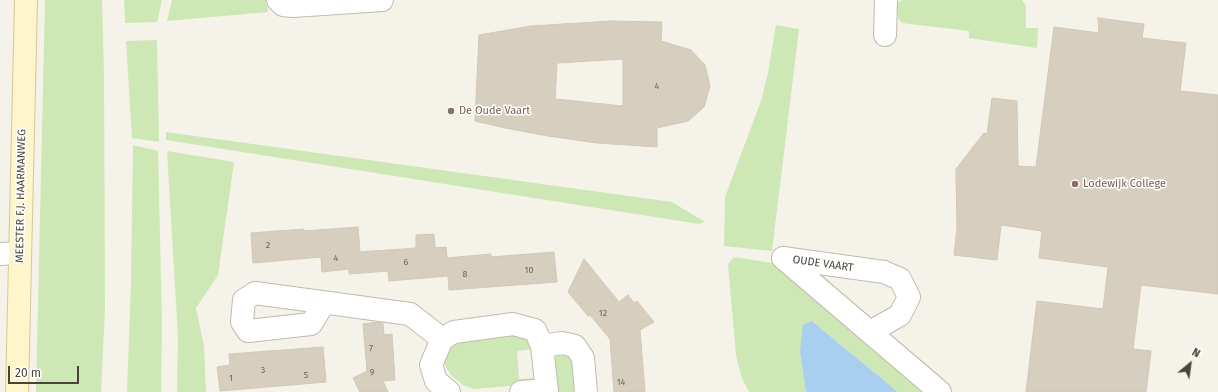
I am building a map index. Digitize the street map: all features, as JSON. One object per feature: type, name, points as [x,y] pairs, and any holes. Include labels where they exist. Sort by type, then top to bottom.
[{"type":"main road","name":"MEESTER F.J. HAARMANWEG","points":[[17,392],[10,254],[26,0]]},
{"type":"street","points":[[281,2],[293,6],[382,0]]},
{"type":"street","points":[[884,35],[886,0]]},
{"type":"street","name":"OUDE VAART","points":[[870,332],[900,315],[909,297],[900,279],[884,272],[783,258],[940,392]]},
{"type":"street","points":[[324,303],[410,314],[442,339]]},
{"type":"street","points":[[449,392],[436,381],[431,365],[442,339],[454,332],[513,324],[534,330],[542,346],[547,391],[521,392]]},
{"type":"street","points":[[542,346],[562,343],[575,346],[583,358],[586,392]]},
{"type":"green space","points":[[45,0],[102,0],[104,74],[105,308],[101,392],[36,392]]},
{"type":"green space","points":[[124,0],[162,0],[157,22],[125,23]]},
{"type":"green space","points":[[172,0],[266,0],[268,12],[167,21]]},
{"type":"green space","points":[[902,0],[1022,0],[1026,6],[1026,28],[1038,28],[1037,48],[969,38],[969,31],[902,23],[898,18],[897,4]]},
{"type":"green space","points":[[776,25],[799,29],[772,251],[724,246],[725,197],[761,101],[768,73]]},
{"type":"green space","points":[[157,40],[159,142],[132,138],[126,41]]},
{"type":"green space","points":[[166,132],[672,202],[705,222],[699,224],[166,140]]},
{"type":"green space","points":[[133,145],[158,151],[162,324],[161,392],[127,392],[131,283]]},
{"type":"green space","points":[[167,151],[234,162],[218,275],[196,308],[204,346],[206,392],[177,392],[178,337]]},
{"type":"green space","points":[[734,257],[778,264],[930,392],[898,392],[812,321],[805,386],[806,392],[749,392],[742,378],[736,356],[728,264]]},
{"type":"green space","points":[[507,334],[523,335],[535,349],[517,351],[519,379],[537,378],[532,384],[474,389],[463,385],[451,375],[446,368],[444,358],[452,342]]},
{"type":"green space","points":[[571,352],[578,392],[557,392],[554,364],[556,357],[560,353]]},
{"type":"water","points":[[812,321],[898,392],[806,392],[800,351],[803,325]]},
{"type":"building","points":[[1098,18],[1144,24],[1142,38],[1186,43],[1180,91],[1218,95],[1218,294],[1141,285],[1133,349],[1151,351],[1146,392],[1026,392],[1037,301],[1103,309],[1108,267],[1039,258],[1042,231],[1001,225],[997,260],[954,255],[957,228],[956,169],[984,133],[987,134],[992,98],[1017,101],[1018,166],[1036,167],[1054,27],[1099,33]]},
{"type":"building","points":[[611,21],[662,22],[661,41],[691,50],[705,65],[710,86],[704,107],[688,121],[657,128],[657,147],[597,143],[548,136],[475,121],[479,35],[531,26]],"holes":[[[623,59],[623,106],[555,99],[557,63]]]},
{"type":"building","points":[[358,227],[360,252],[416,248],[416,235],[434,234],[435,248],[446,247],[447,258],[491,254],[491,257],[554,252],[557,282],[449,290],[448,276],[389,281],[388,271],[349,274],[349,269],[322,272],[321,257],[253,263],[251,233]]},
{"type":"building","points":[[584,259],[619,302],[628,295],[634,303],[637,301],[654,322],[640,330],[645,392],[614,392],[610,339],[568,292]]},
{"type":"building","points":[[383,323],[384,335],[392,334],[395,380],[383,381],[388,392],[360,392],[353,378],[367,371],[363,324]]},
{"type":"building","points":[[323,347],[326,382],[220,391],[217,367],[230,365],[229,354]]},
{"type":"place","name":"De Oude Vaart","points":[[451,111]]},
{"type":"place","name":"Lodewijk College","points":[[1075,184]]}]
